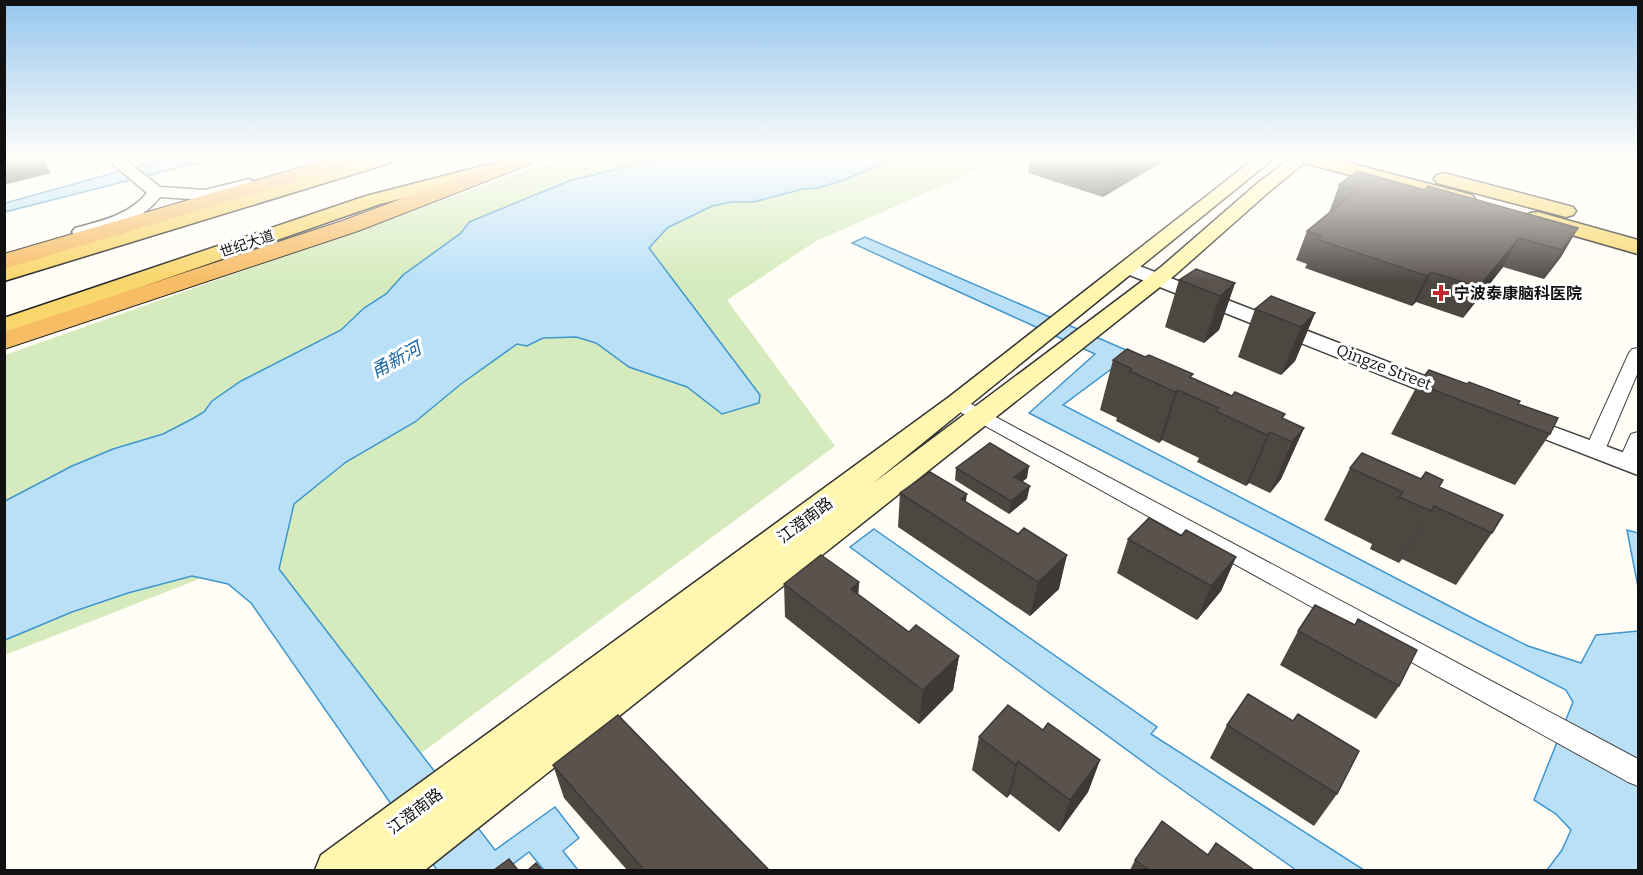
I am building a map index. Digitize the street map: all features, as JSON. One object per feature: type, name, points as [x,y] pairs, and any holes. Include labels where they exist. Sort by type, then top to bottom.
[{"type":"highway","points":[[4,262],[214,200]]},
{"type":"highway","points":[[4,341],[366,220],[419,200]]},
{"type":"main road","points":[[4,274],[248,200]]},
{"type":"main road","name":"世纪大道","points":[[4,327],[374,200]]},
{"type":"main road","name":"江澄南路","points":[[1148,269],[1222,200]]},
{"type":"main road","name":"江澄南路","points":[[392,870],[969,409],[1148,269],[1246,200]]},
{"type":"main road","points":[[1469,200],[1638,248]]},
{"type":"main road","points":[[1520,200],[1638,231]]},
{"type":"main road","name":"江澄南路","points":[[336,870],[969,409]]},
{"type":"street","points":[[4,255],[132,215],[151,200]]},
{"type":"street","name":"Qingze Street","points":[[1148,269],[1468,393]]},
{"type":"street","points":[[1598,443],[1638,353]]},
{"type":"street","points":[[1506,408],[1598,443],[1635,453]]},
{"type":"street","points":[[969,409],[1638,773]]},
{"type":"green space","points":[[444,200],[910,200],[816,241],[727,300],[835,446],[416,757],[235,565],[5,655],[5,355]]},
{"type":"water","points":[[16,200],[53,200],[5,212],[5,203]]},
{"type":"water","name":"甬新河","points":[[523,200],[761,200],[712,206],[667,228],[649,248],[760,395],[759,403],[722,414],[687,387],[629,367],[596,343],[576,337],[543,338],[527,346],[517,344],[461,384],[415,422],[346,462],[294,504],[279,569],[495,850],[555,807],[579,838],[563,851],[578,870],[544,870],[529,852],[505,870],[437,870],[251,603],[228,584],[192,576],[128,593],[72,612],[5,640],[5,501],[72,466],[113,449],[163,434],[204,412],[212,401],[241,381],[341,330],[364,308],[386,294],[403,275],[461,233],[469,222]]},
{"type":"water","points":[[865,237],[1133,353],[1063,405],[1480,622],[1528,646],[1581,663],[1596,635],[1638,631],[1638,870],[1547,870],[1562,850],[1571,830],[1556,814],[1534,800],[1573,702],[1566,690],[1029,413],[1095,354],[852,243]]},
{"type":"water","points":[[874,529],[1157,727],[1151,734],[1364,870],[1296,870],[1157,772],[850,547]]},
{"type":"water","points":[[1627,530],[1638,533],[1638,587]]},
{"type":"building","points":[[1345,200],[1477,200],[1578,228],[1562,250],[1519,238],[1479,287],[1431,272],[1427,276],[1316,239],[1321,236],[1307,231]]},
{"type":"building","points":[[1196,269],[1235,283],[1220,296],[1179,280]]},
{"type":"building","points":[[1271,296],[1315,313],[1301,327],[1255,309]]},
{"type":"building","points":[[1127,349],[1145,357],[1149,355],[1193,374],[1190,377],[1232,396],[1235,392],[1285,414],[1282,418],[1304,428],[1292,442],[1270,432],[1267,435],[1216,411],[1219,408],[1178,390],[1175,392],[1130,371],[1132,369],[1113,360]]},
{"type":"building","points":[[1429,370],[1467,384],[1469,382],[1520,401],[1518,404],[1558,418],[1550,434],[1418,384]]},
{"type":"building","points":[[990,443],[1029,466],[1014,477],[1030,486],[1011,501],[956,468]]},
{"type":"building","points":[[1362,453],[1421,479],[1426,472],[1443,480],[1439,487],[1503,515],[1492,533],[1434,506],[1431,511],[1399,497],[1403,492],[1350,468]]},
{"type":"building","points":[[930,472],[967,494],[961,499],[1018,534],[1024,528],[1067,555],[1038,582],[900,493]]},
{"type":"building","points":[[1149,518],[1181,536],[1186,530],[1236,557],[1211,586],[1128,539]]},
{"type":"building","points":[[821,555],[859,582],[851,589],[909,632],[916,625],[959,656],[923,690],[784,584]]},
{"type":"building","points":[[1315,605],[1355,625],[1358,619],[1417,650],[1399,686],[1298,631]]},
{"type":"building","points":[[1248,694],[1293,721],[1298,714],[1359,751],[1337,794],[1227,725]]},
{"type":"building","points":[[1008,705],[1043,730],[1048,723],[1100,760],[1070,800],[1018,761],[1016,765],[979,737]]},
{"type":"building","points":[[618,715],[769,870],[644,870],[553,765]]},
{"type":"building","points":[[1162,821],[1208,855],[1216,843],[1254,870],[1149,870],[1135,860]]},
{"type":"building","points":[[509,859],[518,870],[494,870]]},
{"type":"building","points":[[536,863],[542,870],[528,870]]},
{"type":"place","name":"宁波泰康脑科医院","points":[[1441,293]]}]
